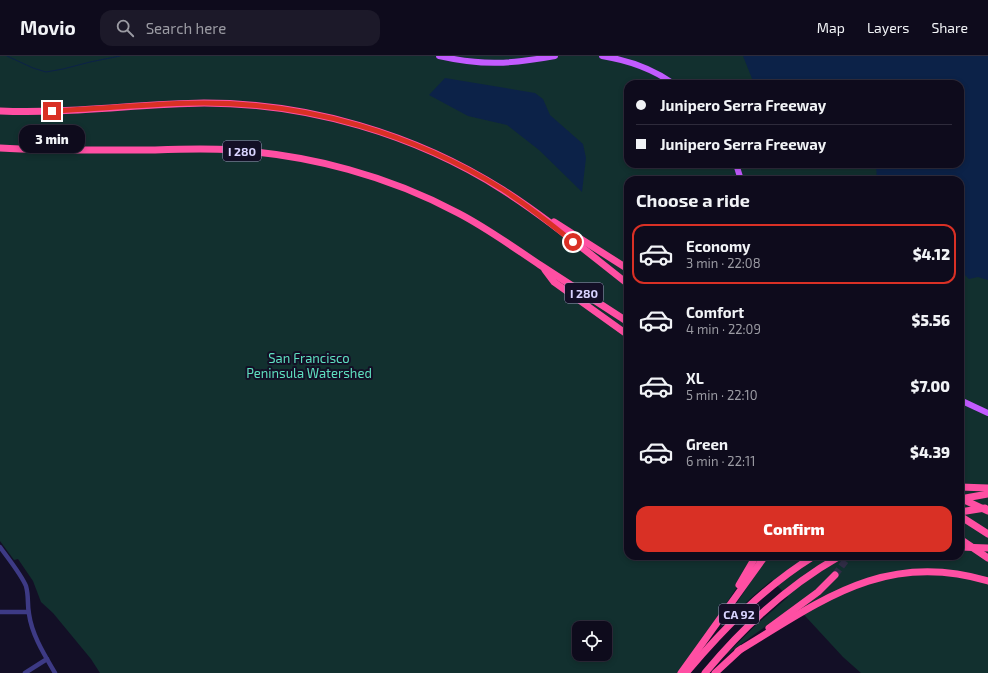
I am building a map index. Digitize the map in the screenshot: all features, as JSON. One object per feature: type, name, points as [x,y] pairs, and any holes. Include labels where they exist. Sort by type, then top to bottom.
[{"type":"highway","name":"I 280","points":[[0,111],[68,110],[205,103],[236,104],[302,112],[332,118],[364,127],[421,148],[486,180],[531,209],[624,281]]},
{"type":"highway","name":"I 280","points":[[0,148],[62,150],[231,150],[278,155],[323,163],[380,179],[440,204],[487,229],[624,319]]},
{"type":"highway","points":[[531,209],[574,234],[624,266]]},
{"type":"highway","points":[[540,265],[554,282],[624,333]]},
{"type":"highway","points":[[964,487],[988,488]]},
{"type":"highway","points":[[964,497],[988,494]]},
{"type":"highway","points":[[964,500],[988,511]]},
{"type":"highway","points":[[964,511],[988,508]]},
{"type":"highway","points":[[964,519],[986,533]]},
{"type":"highway","points":[[964,542],[988,558]]},
{"type":"highway","points":[[964,547],[988,548]]},
{"type":"highway","points":[[709,634],[754,560]]},
{"type":"highway","points":[[681,673],[762,560]]},
{"type":"highway","name":"CA 92","points":[[686,673],[716,638],[745,608],[808,560]]},
{"type":"highway","name":"CA 92","points":[[704,673],[739,634],[771,604],[806,577],[834,560]]},
{"type":"highway","points":[[738,651],[829,597],[869,580],[899,574],[931,572],[956,574],[988,581]]},
{"type":"highway","points":[[715,673],[738,651],[811,597],[835,575]]},
{"type":"main road","points":[[439,56],[456,60],[490,63],[524,62],[555,56]]},
{"type":"main road","points":[[602,56],[628,61],[666,80]]},
{"type":"main road","points":[[964,402],[988,413]]},
{"type":"street","points":[[0,547],[25,584],[29,598],[28,612],[32,631],[55,673]]},
{"type":"street","points":[[0,612],[28,612]]},
{"type":"street","points":[[25,673],[46,659]]},
{"type":"green space","name":"San Francisco Peninsula Watershed","points":[[0,56],[988,56],[988,673],[861,673],[843,657],[795,605],[726,655],[756,625],[788,597],[772,580],[720,628],[760,568],[754,561],[681,673],[100,673],[91,659],[53,613],[41,602],[33,581],[18,559],[14,560],[0,541]]},
{"type":"water","points":[[743,56],[988,56],[988,280],[978,277],[969,279],[964,274],[964,176],[877,176],[876,168],[964,168],[964,80],[753,80]]},
{"type":"water","points":[[445,78],[535,93],[543,99],[550,115],[583,144],[586,158],[582,192],[539,150],[507,125],[468,116],[429,95]]},
{"type":"waterway","points":[[7,56],[33,68],[46,72],[120,56]]},
{"type":"tunnel","points":[[835,575],[846,560]]},
{"type":"route","points":[[52,111],[205,103],[236,104],[302,112],[332,118],[386,135],[421,148],[454,163],[516,198],[573,242]]}]
